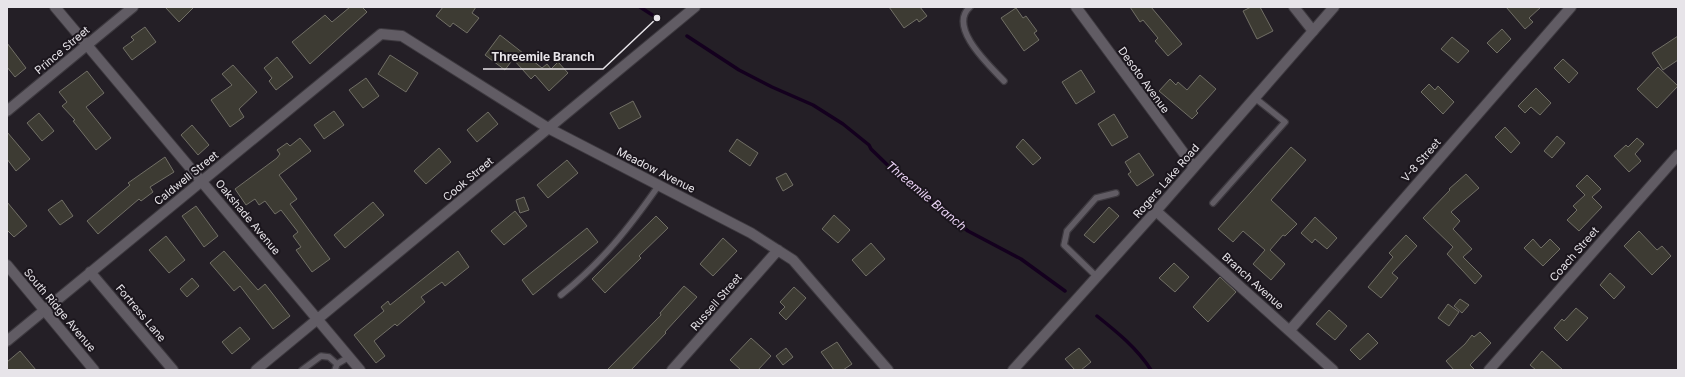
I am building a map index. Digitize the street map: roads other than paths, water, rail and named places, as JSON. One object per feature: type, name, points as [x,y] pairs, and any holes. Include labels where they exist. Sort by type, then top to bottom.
[{"type":"street","name":"Oakshade Avenue","points":[[55,7],[360,370]]},
{"type":"street","name":"Prince Street","points":[[7,111],[133,7]]},
{"type":"street","name":"Cook Street","points":[[256,370],[317,318],[695,7]]},
{"type":"street","name":"Desoto Avenue","points":[[1076,7],[1194,167]]},
{"type":"street","points":[[1294,7],[1313,31]]},
{"type":"street","name":"Rogers Lake Road","points":[[1013,370],[1156,211],[1334,7]]},
{"type":"street","name":"V-8 Street","points":[[1290,330],[1571,7]]},
{"type":"street","name":"Meadow Avenue","points":[[381,34],[402,36],[548,128],[751,233],[778,250],[793,260],[888,370]]},
{"type":"street","name":"Caldwell Street","points":[[7,342],[90,272],[381,34]]},
{"type":"street","name":"Coach Street","points":[[1489,370],[1678,155]]},
{"type":"street","name":"Branch Avenue","points":[[1156,211],[1333,370]]},
{"type":"street","name":"Russell Street","points":[[672,370],[778,250]]},
{"type":"street","name":"South Ridge Avenue","points":[[7,265],[89,368]]},
{"type":"street","name":"Fortress Lane","points":[[90,272],[173,370]]},
{"type":"lane","points":[[970,7],[964,16],[965,26],[970,42],[1004,81]]},
{"type":"lane","points":[[1213,204],[1285,122],[1255,98]]},
{"type":"lane","points":[[561,295],[583,278],[626,232],[659,185]]},
{"type":"lane","points":[[1097,277],[1064,245],[1067,231],[1096,198],[1116,193]]},
{"type":"lane","points":[[302,370],[321,356],[329,358],[338,364]]},
{"type":"lane","points":[[335,370],[338,364],[349,357]]},
{"type":"waterway","name":"Threemile Branch","points":[[640,7],[657,18]]},
{"type":"waterway","name":"Threemile Branch","points":[[687,36],[739,70],[772,87],[813,105],[843,124],[869,145],[871,149],[904,181],[968,231],[1021,259],[1065,291]]},
{"type":"waterway","name":"Threemile Branch","points":[[1097,316],[1133,347],[1151,370]]},
{"type":"place","name":"Threemile Branch","points":[[657,18]]}]
